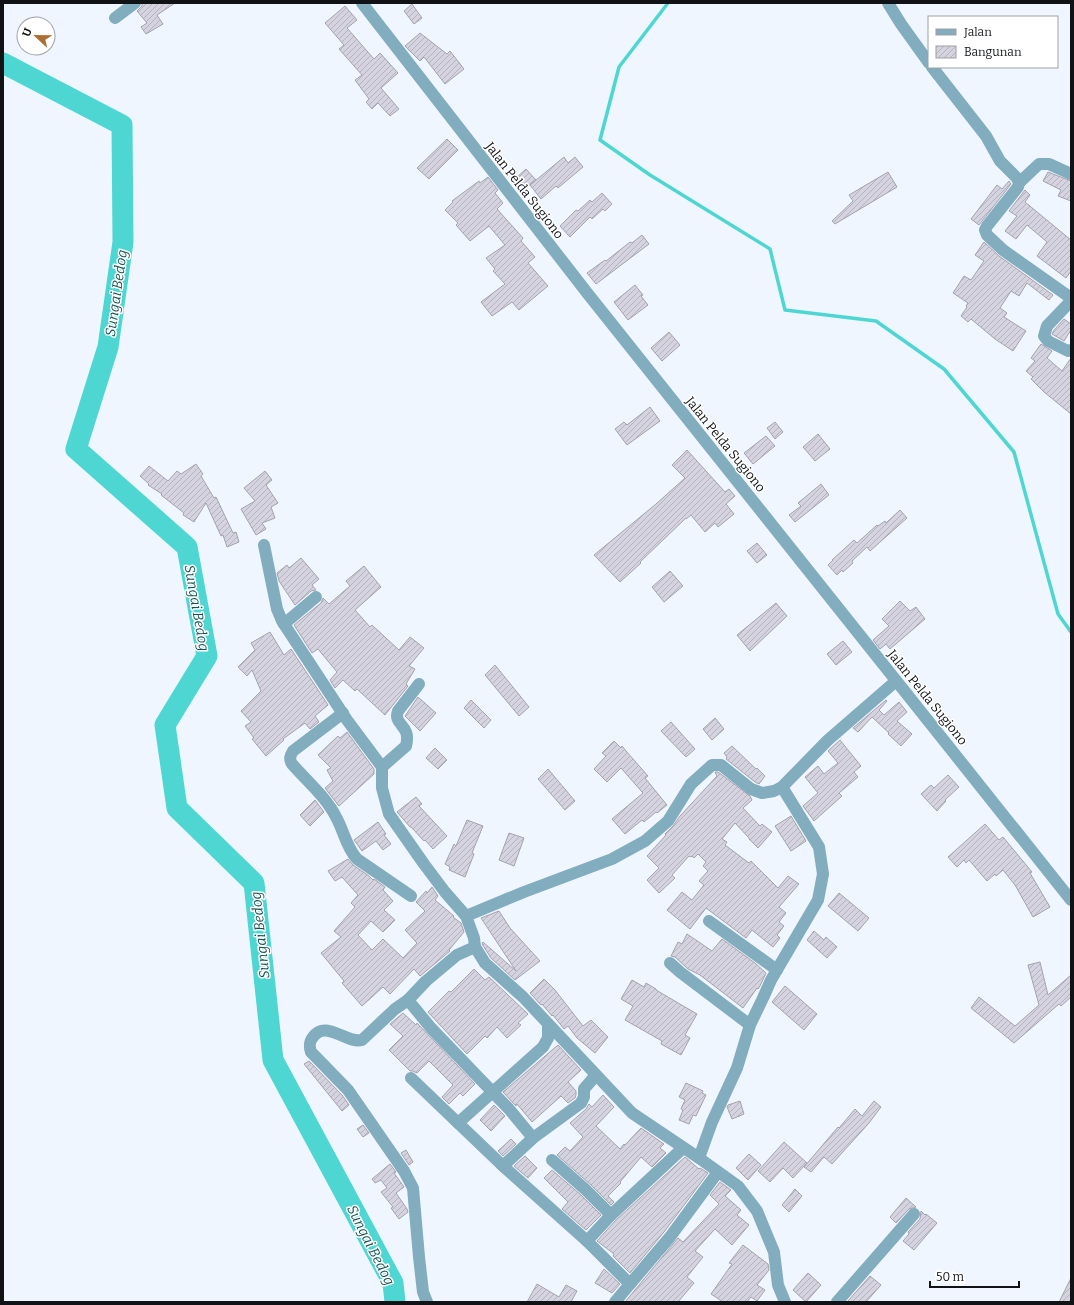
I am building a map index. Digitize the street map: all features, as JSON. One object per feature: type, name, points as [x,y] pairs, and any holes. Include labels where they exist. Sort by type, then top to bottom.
[{"type":"street","points":[[115,18],[135,3]]},
{"type":"street","name":"Jalan Pelda Sugiono","points":[[362,3],[588,294],[1071,900]]},
{"type":"street","points":[[888,3],[928,62]]},
{"type":"street","points":[[933,68],[986,136],[1000,161],[1019,183]]},
{"type":"street","points":[[1071,174],[1049,164],[1039,164],[1019,183],[1018,187],[985,230],[987,235],[1008,253],[1071,300],[1047,326],[1044,336],[1048,340],[1071,350]]},
{"type":"street","points":[[264,545],[277,609],[284,624],[343,713],[382,767],[382,788],[389,814],[445,892],[466,916],[474,938],[475,946],[485,963],[523,997],[632,1113],[738,1186],[757,1211],[774,1252],[778,1285],[785,1302]]},
{"type":"street","points":[[284,624],[316,597]]},
{"type":"street","points":[[466,916],[524,892],[612,859],[645,841],[668,821],[690,784],[712,765],[721,766],[751,789],[762,793],[774,791],[782,787],[828,740],[896,681]]},
{"type":"street","points":[[382,767],[406,746],[406,733],[396,716],[398,711],[419,684]]},
{"type":"street","points":[[343,713],[293,751],[290,755],[290,760],[329,805],[336,817],[350,852],[357,859],[411,896]]},
{"type":"street","points":[[699,1158],[712,1122],[737,1068],[750,1026],[771,980],[818,900],[823,874],[819,847],[782,787]]},
{"type":"street","points":[[709,921],[777,970]]},
{"type":"street","points":[[428,1302],[423,1292],[420,1271],[413,1188],[404,1171],[348,1090],[311,1052],[309,1046],[314,1035],[326,1030],[352,1040],[362,1040],[395,1009],[408,1000],[426,981],[457,956],[475,946]]},
{"type":"street","points":[[670,963],[750,1026]]},
{"type":"street","points":[[408,1000],[431,1028],[493,1092],[533,1138]]},
{"type":"street","points":[[458,1123],[543,1047],[548,1038],[548,1025]]},
{"type":"street","points":[[503,1166],[533,1138],[581,1103],[584,1097],[584,1089],[596,1075]]},
{"type":"street","points":[[411,1078],[503,1166],[587,1241],[630,1284]]},
{"type":"street","points":[[587,1241],[611,1215],[684,1148]]},
{"type":"street","points":[[552,1160],[586,1190],[611,1215]]},
{"type":"street","points":[[615,1302],[670,1237],[718,1172]]},
{"type":"street","points":[[837,1302],[914,1214]]},
{"type":"building","points":[[142,3],[175,3],[157,15],[163,24],[146,34],[141,27],[147,23],[137,11],[142,6]]},
{"type":"building","points":[[412,4],[422,18],[414,24],[404,11]]},
{"type":"building","points":[[345,6],[357,20],[347,28],[374,59],[380,53],[398,73],[381,88],[399,109],[390,116],[378,103],[372,109],[366,102],[369,99],[355,80],[362,75],[339,49],[344,45],[325,23]]},
{"type":"building","points":[[420,33],[447,54],[450,51],[464,69],[445,84],[424,57],[420,61],[405,46]]},
{"type":"building","points":[[447,139],[458,150],[429,179],[417,168]]},
{"type":"building","points":[[564,157],[568,163],[575,157],[583,167],[558,188],[556,186],[541,199],[530,185]]},
{"type":"building","points":[[526,169],[536,180],[526,189],[516,178]]},
{"type":"building","points":[[888,172],[897,187],[835,224],[832,221],[853,201],[849,195]]},
{"type":"building","points":[[1048,172],[1071,181],[1071,201],[1058,196],[1061,190],[1043,181]]},
{"type":"building","points":[[488,177],[498,190],[495,193],[503,203],[497,209],[523,238],[521,241],[535,257],[528,263],[548,286],[519,310],[512,302],[492,316],[481,302],[505,284],[493,271],[495,269],[486,258],[505,245],[489,226],[470,241],[456,225],[458,223],[445,210],[453,202],[452,201],[479,181],[480,183]]},
{"type":"building","points":[[1009,181],[1011,184],[979,225],[971,219],[997,185],[1002,189]]},
{"type":"building","points":[[1025,190],[1030,195],[1025,202],[1071,240],[1071,271],[1066,278],[1037,256],[1047,242],[1027,225],[1016,239],[1005,231],[1017,216],[1009,211]]},
{"type":"building","points":[[602,193],[612,204],[605,211],[603,209],[592,219],[590,217],[570,237],[560,226],[576,210],[578,211],[590,200],[592,202]]},
{"type":"building","points":[[642,235],[649,244],[596,284],[587,273]]},
{"type":"building","points":[[984,242],[999,256],[1053,295],[1049,300],[1027,283],[1019,296],[1011,291],[1000,308],[1007,313],[1004,317],[1026,331],[1013,351],[995,339],[971,319],[968,322],[961,316],[968,303],[953,293],[964,276],[971,280],[984,261],[975,255]]},
{"type":"building","points":[[635,285],[643,295],[641,296],[648,305],[628,320],[614,302]]},
{"type":"building","points":[[1064,319],[1071,324],[1071,330],[1064,341],[1052,334]]},
{"type":"building","points":[[669,332],[680,345],[662,361],[651,348]]},
{"type":"building","points":[[1041,344],[1052,351],[1047,358],[1062,371],[1071,358],[1071,414],[1044,392],[1031,379],[1033,377],[1026,371],[1035,361],[1031,358]]},
{"type":"building","points":[[650,407],[660,421],[627,445],[615,429],[624,422],[627,425]]},
{"type":"building","points":[[775,422],[783,432],[775,439],[767,428]]},
{"type":"building","points":[[818,434],[830,449],[815,461],[803,447]]},
{"type":"building","points":[[766,436],[775,446],[753,464],[744,453]]},
{"type":"building","points":[[687,450],[725,492],[729,489],[735,496],[726,504],[734,514],[718,527],[715,523],[705,532],[691,515],[686,518],[620,582],[594,555],[685,478],[672,465]]},
{"type":"building","points":[[196,464],[203,474],[201,476],[214,498],[216,497],[233,533],[236,532],[239,542],[227,547],[223,535],[221,536],[206,503],[194,522],[183,515],[184,513],[161,495],[162,494],[148,485],[149,484],[140,476],[149,466],[168,481],[177,471],[181,474]]},
{"type":"building","points":[[265,471],[272,480],[266,485],[278,503],[271,507],[275,518],[262,523],[266,529],[256,535],[241,509],[255,501],[244,488]]},
{"type":"building","points":[[821,484],[829,495],[795,522],[789,515],[801,506],[798,503]]},
{"type":"building","points":[[900,510],[907,518],[870,551],[867,547],[843,572],[842,570],[837,575],[828,565],[854,540],[857,543],[877,525],[878,526],[885,521],[886,523]]},
{"type":"building","points":[[757,543],[767,555],[757,563],[747,551]]},
{"type":"building","points":[[301,558],[319,579],[312,585],[316,590],[311,591],[295,605],[279,581],[277,573],[287,565],[289,568]]},
{"type":"building","points":[[364,566],[381,587],[355,610],[370,627],[372,625],[399,650],[410,637],[424,648],[409,666],[415,669],[406,684],[408,686],[385,715],[357,689],[355,691],[343,680],[335,688],[330,680],[337,672],[318,649],[312,653],[294,625],[321,603],[323,598],[329,604],[350,586],[346,581]]},
{"type":"building","points":[[670,571],[683,586],[664,602],[652,587]]},
{"type":"building","points":[[900,601],[910,611],[916,607],[925,619],[890,649],[886,644],[880,649],[873,640],[889,626],[882,619]]},
{"type":"building","points":[[776,603],[787,616],[750,651],[737,635]]},
{"type":"building","points":[[270,632],[284,655],[291,649],[328,705],[315,716],[319,722],[310,729],[305,723],[283,739],[284,740],[266,756],[252,739],[254,738],[245,726],[251,722],[241,711],[261,691],[252,670],[247,676],[238,667],[255,650],[251,643]]},
{"type":"building","points":[[843,641],[852,652],[836,665],[827,654]]},
{"type":"building","points":[[495,665],[529,707],[519,716],[485,675]]},
{"type":"building","points":[[418,697],[436,713],[420,731],[405,716]]},
{"type":"building","points":[[471,700],[491,720],[484,728],[464,708]]},
{"type":"building","points":[[886,700],[887,701],[879,710],[884,715],[899,702],[907,712],[897,721],[912,734],[901,746],[872,717],[858,732],[853,728]]},
{"type":"building","points":[[715,718],[724,729],[712,740],[703,729]]},
{"type":"building","points":[[671,722],[695,749],[686,757],[661,731]]},
{"type":"building","points":[[347,732],[374,769],[374,774],[339,806],[325,788],[333,781],[327,770],[331,768],[318,755],[338,736],[340,738]]},
{"type":"building","points":[[840,740],[861,766],[854,772],[858,777],[839,793],[842,796],[814,821],[803,806],[818,793],[805,777],[818,766],[824,774],[838,763],[828,751]]},
{"type":"building","points":[[614,741],[621,748],[622,746],[648,776],[645,778],[667,805],[644,822],[642,820],[625,834],[612,819],[643,793],[621,768],[607,782],[594,769],[606,756],[602,753]]},
{"type":"building","points":[[732,746],[765,776],[759,784],[726,759],[727,757],[724,753]]},
{"type":"building","points":[[435,748],[447,760],[438,769],[426,758]]},
{"type":"building","points":[[548,769],[575,801],[565,810],[538,779]]},
{"type":"building","points":[[715,772],[718,772],[750,796],[752,800],[743,808],[760,826],[762,824],[772,832],[758,848],[735,823],[722,839],[727,842],[725,845],[749,863],[751,861],[778,888],[788,876],[799,884],[779,907],[786,913],[779,922],[784,926],[777,935],[780,938],[773,947],[752,930],[746,938],[706,908],[690,929],[667,910],[682,892],[692,900],[704,885],[699,881],[708,871],[703,866],[706,862],[698,854],[694,858],[689,856],[672,875],[675,878],[659,893],[647,880],[659,868],[647,856],[666,835],[665,834],[680,816],[717,776]]},
{"type":"building","points":[[948,775],[959,787],[945,800],[946,801],[937,811],[921,794],[931,785],[934,788]]},
{"type":"building","points":[[416,797],[422,804],[419,806],[447,836],[433,849],[397,812]]},
{"type":"building","points":[[315,800],[324,812],[310,826],[300,815]]},
{"type":"building","points":[[791,816],[806,841],[791,851],[775,826]]},
{"type":"building","points":[[467,820],[483,826],[472,853],[474,854],[465,877],[449,870],[450,867],[445,864],[454,844],[456,846]]},
{"type":"building","points":[[378,822],[386,834],[384,835],[391,844],[383,850],[376,841],[362,851],[354,840]]},
{"type":"building","points":[[985,824],[999,840],[1003,837],[1032,872],[1030,873],[1050,907],[1033,917],[1015,885],[1003,870],[996,876],[995,874],[987,881],[969,860],[966,863],[964,860],[957,867],[948,857]]},
{"type":"building","points":[[509,833],[524,838],[514,866],[499,860]]},
{"type":"building","points":[[348,859],[353,865],[385,887],[383,890],[393,901],[384,910],[395,920],[383,932],[371,921],[358,935],[372,950],[383,939],[403,958],[417,943],[405,930],[425,911],[416,902],[432,887],[438,896],[435,900],[461,923],[464,932],[449,950],[450,951],[420,976],[414,969],[390,994],[383,987],[362,1006],[342,983],[344,981],[321,953],[341,937],[334,931],[355,907],[351,903],[358,895],[342,877],[335,881],[328,871]]},
{"type":"building","points":[[839,893],[869,918],[858,931],[828,906]]},
{"type":"building","points":[[499,911],[510,928],[540,961],[515,980],[491,958],[482,944],[483,942],[516,971],[481,918]]},
{"type":"building","points":[[814,931],[824,940],[826,937],[837,947],[827,958],[807,940]]},
{"type":"building","points":[[687,934],[712,951],[722,939],[766,973],[760,986],[743,1008],[700,975],[688,969],[675,957],[671,956],[678,942],[682,944]]},
{"type":"building","points":[[1040,962],[1048,995],[1071,975],[1071,997],[1061,1006],[1059,1004],[1014,1043],[971,1008],[979,997],[1015,1026],[1039,1005],[1028,965]]},
{"type":"building","points":[[474,969],[485,980],[489,977],[528,1014],[518,1023],[521,1025],[507,1038],[497,1027],[487,1038],[485,1036],[467,1054],[428,1012]]},
{"type":"building","points":[[544,979],[555,990],[583,1026],[591,1020],[608,1037],[595,1053],[577,1038],[568,1026],[564,1029],[553,1015],[552,1016],[530,993]]},
{"type":"building","points":[[632,980],[644,987],[646,983],[697,1014],[685,1035],[690,1038],[681,1055],[661,1044],[662,1041],[625,1020],[633,1006],[621,999]]},
{"type":"building","points":[[785,986],[817,1014],[804,1030],[772,1002]]},
{"type":"building","points":[[403,1013],[416,1025],[417,1023],[475,1084],[463,1096],[460,1093],[449,1104],[442,1097],[453,1085],[429,1061],[417,1073],[410,1071],[389,1050],[403,1036],[390,1024]]},
{"type":"building","points":[[558,1045],[581,1070],[568,1082],[576,1091],[575,1098],[568,1103],[561,1096],[532,1122],[517,1104],[516,1106],[503,1092]]},
{"type":"building","points":[[309,1061],[342,1095],[349,1105],[342,1111],[304,1064]]},
{"type":"building","points":[[686,1083],[703,1091],[702,1093],[706,1095],[696,1116],[693,1115],[689,1124],[679,1120],[683,1110],[681,1109],[685,1100],[679,1097]]},
{"type":"building","points":[[603,1095],[614,1107],[596,1126],[620,1149],[641,1128],[664,1144],[660,1148],[666,1153],[652,1167],[641,1157],[620,1182],[621,1183],[608,1196],[614,1202],[611,1205],[557,1155],[565,1147],[570,1151],[583,1137],[570,1123],[586,1109],[589,1104],[592,1107]]},
{"type":"building","points":[[740,1101],[744,1114],[732,1119],[727,1107],[728,1105]]},
{"type":"building","points":[[874,1101],[881,1107],[869,1123],[832,1164],[824,1157],[811,1172],[804,1167],[855,1109],[862,1116]]},
{"type":"building","points":[[494,1105],[505,1116],[491,1131],[480,1120]]},
{"type":"building","points":[[363,1125],[369,1133],[363,1137],[357,1129]]},
{"type":"building","points":[[511,1139],[516,1144],[503,1156],[498,1151]]},
{"type":"building","points":[[784,1142],[807,1163],[793,1178],[783,1168],[770,1182],[758,1171]]},
{"type":"building","points":[[406,1150],[413,1162],[409,1165],[401,1153]]},
{"type":"building","points":[[749,1154],[761,1165],[748,1180],[736,1168]]},
{"type":"building","points":[[525,1156],[537,1168],[528,1178],[514,1166]]},
{"type":"building","points":[[685,1157],[699,1169],[700,1168],[708,1173],[664,1232],[630,1273],[613,1256],[614,1254],[597,1241],[616,1220]]},
{"type":"building","points":[[390,1164],[396,1172],[394,1173],[404,1187],[396,1193],[408,1212],[399,1219],[391,1208],[393,1207],[381,1192],[387,1188],[381,1180],[375,1183],[372,1179]]},
{"type":"building","points":[[552,1170],[581,1195],[601,1215],[586,1230],[562,1209],[568,1202],[544,1178]]},
{"type":"building","points":[[720,1182],[731,1190],[725,1196],[741,1210],[737,1215],[749,1225],[732,1245],[715,1229],[695,1251],[703,1257],[687,1277],[694,1283],[678,1302],[625,1302],[678,1238],[683,1242],[719,1204],[710,1195]]},
{"type":"building","points":[[795,1189],[802,1196],[789,1212],[782,1205]]},
{"type":"building","points":[[906,1198],[916,1207],[909,1209],[896,1223],[890,1217]]},
{"type":"building","points":[[921,1211],[937,1223],[914,1250],[903,1241],[909,1234],[908,1232],[920,1219]]},
{"type":"building","points":[[743,1245],[768,1264],[769,1270],[757,1285],[765,1290],[757,1301],[751,1297],[747,1302],[723,1302],[711,1294],[732,1264],[729,1263]]},
{"type":"building","points":[[604,1269],[620,1284],[612,1293],[595,1283]]},
{"type":"building","points":[[808,1273],[821,1285],[806,1302],[793,1290]]},
{"type":"building","points":[[870,1276],[881,1285],[866,1302],[847,1302]]},
{"type":"building","points":[[1071,1278],[1071,1302],[1059,1302]]},
{"type":"building","points":[[537,1284],[559,1297],[566,1285],[577,1291],[571,1302],[527,1302]]},
{"type":"waterway","points":[[668,3],[619,67],[600,140],[650,175],[770,249],[785,310],[876,321],[944,369],[1014,452],[1058,614],[1071,632]]},
{"type":"waterway","name":"Sungai Bedog","points":[[3,63],[122,125],[123,242],[108,347],[76,449],[187,547],[207,656],[165,725],[177,808],[254,883],[273,1060],[393,1283],[395,1302]]}]
